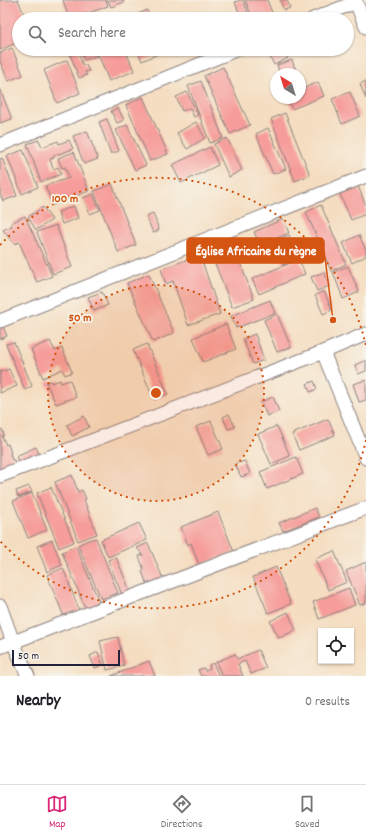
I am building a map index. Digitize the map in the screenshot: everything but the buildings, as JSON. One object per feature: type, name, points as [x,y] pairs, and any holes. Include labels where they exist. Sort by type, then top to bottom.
[{"type":"street","points":[[329,12],[355,1],[366,27]]},
{"type":"street","points":[[0,145],[221,56]]},
{"type":"street","points":[[0,321],[366,176]]},
{"type":"street","points":[[0,476],[323,352],[366,334]]},
{"type":"street","points":[[323,352],[366,458]]},
{"type":"street","points":[[0,647],[366,508]]},
{"type":"street","points":[[0,606],[13,642],[28,676]]},
{"type":"place","name":"Église Africaine du règne","points":[[333,320]]}]
